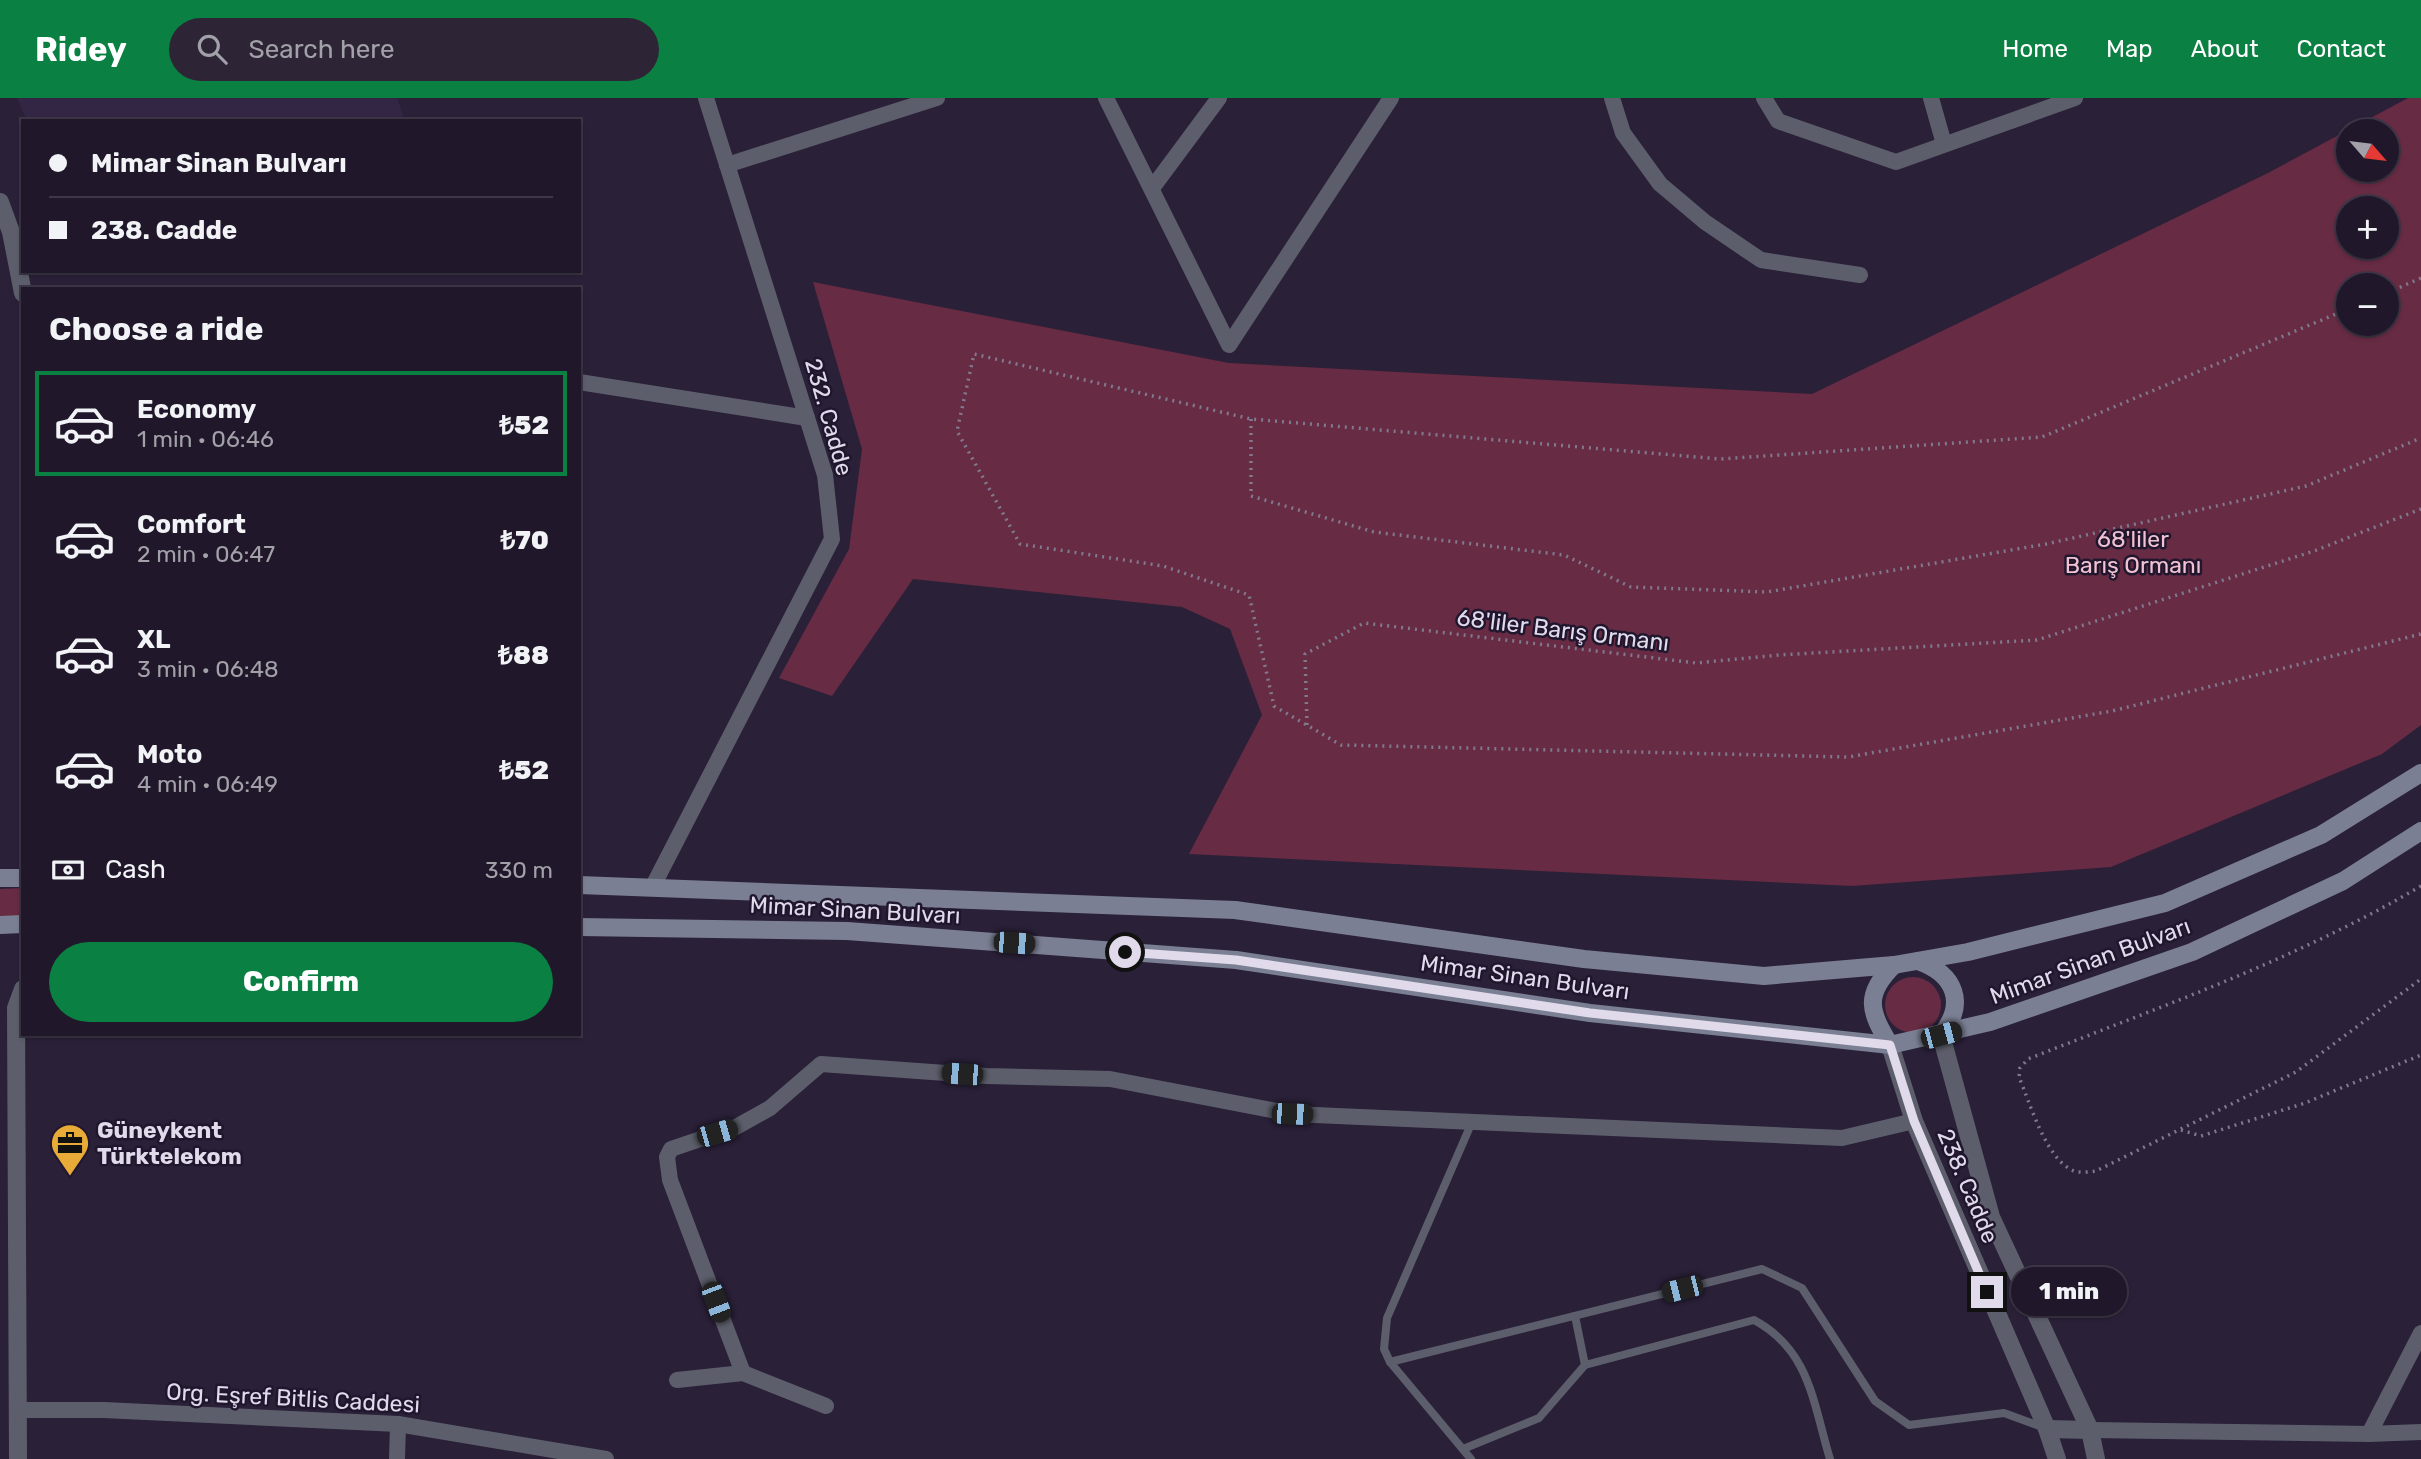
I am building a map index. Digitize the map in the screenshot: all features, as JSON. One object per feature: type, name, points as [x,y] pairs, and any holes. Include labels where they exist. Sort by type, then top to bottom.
[{"type":"main road","name":"Mimar Sinan Bulvarı","points":[[581,885],[1235,910],[1584,959],[1764,976],[1894,965],[1968,952],[2165,903],[2321,835],[2421,773]]},
{"type":"main road","name":"Mimar Sinan Bulvarı","points":[[581,927],[847,931],[1236,960],[1590,1013],[1890,1045],[1990,1022],[2192,952],[2343,881],[2421,831]]},
{"type":"main road","points":[[0,878],[21,878]]},
{"type":"main road","points":[[0,925],[21,924]]},
{"type":"main road","points":[[1918,961],[1943,973],[1951,984],[1955,1012],[1941,1035]]},
{"type":"main road","points":[[1890,1045],[1876,1022],[1873,998],[1876,986],[1894,965]]},
{"type":"street","name":"232. Cadde","points":[[653,886],[832,539],[825,475],[706,98]]},
{"type":"street","points":[[727,165],[937,98]]},
{"type":"street","points":[[1106,98],[1153,187],[1229,345],[1391,98]]},
{"type":"street","points":[[1153,187],[1219,98]]},
{"type":"street","points":[[1612,98],[1623,132],[1660,184],[1705,222],[1761,260],[1860,275]]},
{"type":"street","points":[[1764,98],[1778,121],[1896,162],[2075,98]]},
{"type":"street","points":[[1931,98],[1944,144]]},
{"type":"street","points":[[0,202],[11,232],[22,287]]},
{"type":"street","points":[[581,382],[807,418]]},
{"type":"street","points":[[18,1459],[16,1008],[21,994]]},
{"type":"street","points":[[1941,1035],[1991,1217],[2090,1430],[2096,1459]]},
{"type":"street","name":"238. Cadde","points":[[1890,1045],[1914,1121],[2048,1429],[2057,1459]]},
{"type":"street","points":[[743,1373],[670,1180],[667,1157],[671,1149],[736,1127],[770,1108],[821,1064],[988,1076],[1110,1079],[1292,1114],[1842,1138],[1914,1121]]},
{"type":"street","points":[[2369,1434],[2421,1333]]},
{"type":"street","points":[[677,1380],[743,1373],[826,1406]]},
{"type":"street","name":"Org. Eşref Bitlis Caddesi","points":[[17,1410],[104,1410],[397,1424],[606,1459]]},
{"type":"street","points":[[397,1424],[397,1459]]},
{"type":"street","points":[[2048,1429],[2369,1434],[2421,1432]]},
{"type":"lane","points":[[1471,1459],[1390,1362],[1384,1349],[1387,1318],[1472,1122]]},
{"type":"lane","points":[[1390,1362],[1762,1269],[1802,1288],[1875,1401],[1909,1424],[2004,1413],[2048,1429]]},
{"type":"lane","points":[[1575,1315],[1586,1365]]},
{"type":"lane","points":[[1463,1449],[1539,1418],[1586,1365],[1754,1320],[1774,1331],[1801,1361],[1830,1459]]},
{"type":"path","points":[[2399,288],[2421,278]]},
{"type":"path","points":[[2336,314],[2042,437],[1720,459],[1251,419],[974,354],[957,431],[1020,544],[1163,566],[1249,595],[1274,706],[1341,745],[1848,757],[2112,711],[2421,634]]},
{"type":"path","points":[[1251,419],[1251,496],[1374,532],[1564,555],[1631,587],[1767,592],[2046,544],[2306,486],[2421,438]]},
{"type":"path","name":"68'liler Barış Ormanı","points":[[1307,726],[1305,654],[1364,623],[1696,663],[1779,655],[2037,640],[2314,551],[2421,509]]},
{"type":"path","points":[[2421,886],[2369,916],[2288,956],[2028,1059],[2020,1068],[2019,1077],[2049,1146],[2061,1163],[2076,1172],[2095,1171],[2296,1072],[2421,979]]},
{"type":"path","points":[[2181,1130],[2201,1136],[2305,1103],[2421,1055]]},
{"type":"shaded area","points":[[17,98],[397,98],[404,119],[26,119]]},
{"type":"green space","name":"68'liler Barış Ormanı","points":[[2408,98],[2421,98],[2421,725],[2382,754],[2111,867],[1852,886],[1189,854],[1262,715],[1230,629],[1182,607],[913,579],[832,696],[779,678],[849,549],[862,449],[813,282],[1229,363],[1812,394],[2268,173],[2336,137],[2336,182],[2399,182],[2399,119],[2369,119]]},
{"type":"green space","points":[[21,888],[21,917],[0,917],[0,889]]},
{"type":"green space","points":[[1907,977],[1919,977],[1929,981],[1937,989],[1941,1005],[1937,1021],[1929,1029],[1919,1033],[1907,1033],[1897,1029],[1889,1021],[1885,1011],[1885,999],[1889,989],[1897,981]]},
{"type":"place","name":"Güneykent Türktelekom","points":[[70,1177]]},
{"type":"route","points":[[1125,952],[1236,960],[1590,1013],[1890,1045],[1914,1121],[1987,1292]]}]
